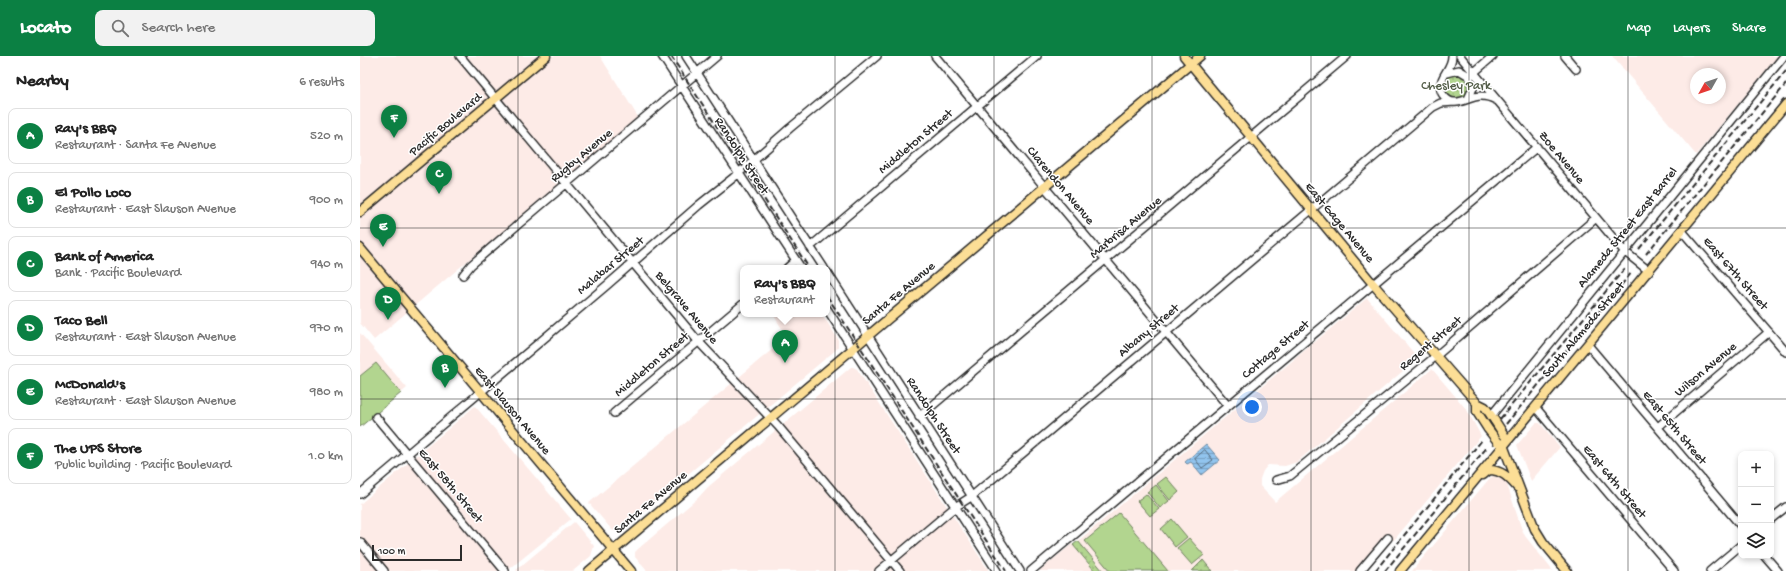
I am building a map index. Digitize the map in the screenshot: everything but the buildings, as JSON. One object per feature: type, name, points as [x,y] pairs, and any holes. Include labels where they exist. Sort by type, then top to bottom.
[{"type":"main road","name":"Pacific Boulevard","points":[[360,212],[546,56]]},
{"type":"main road","name":"East Gage Avenue","points":[[1184,56],[1373,284],[1477,404],[1485,407],[1504,435],[1501,444]]},
{"type":"main road","name":"Santa Fe Avenue","points":[[589,571],[1200,56]]},
{"type":"main road","name":"South Alameda Street","points":[[1400,571],[1474,482],[1501,444],[1536,408],[1786,104]]},
{"type":"main road","name":"East Slauson Avenue","points":[[360,248],[631,571]]},
{"type":"main road","name":"East Gage Avenue","points":[[1477,404],[1477,412],[1488,429],[1501,444],[1538,535],[1567,571]]},
{"type":"main road","points":[[1474,482],[1489,470],[1496,470],[1508,477],[1522,494]]},
{"type":"street","name":"Belgrave Avenue","points":[[460,56],[698,342],[770,419],[900,571]]},
{"type":"street","name":"Randolph Street","points":[[662,56],[799,265]]},
{"type":"street","name":"Randolph Street","points":[[686,56],[822,265]]},
{"type":"street","name":"Rugby Avenue","points":[[463,274],[471,265],[717,56]]},
{"type":"street","name":"Malabar Street","points":[[360,494],[633,263],[699,205],[738,174],[790,128],[877,56]]},
{"type":"street","name":"Clarendon Avenue","points":[[935,56],[1228,406]]},
{"type":"street","name":"Middleton Street","points":[[810,247],[1037,56]]},
{"type":"street","name":"Marbrisa Avenue","points":[[919,417],[1252,138],[1347,56]]},
{"type":"street","name":"Albany Street","points":[[1433,107],[1437,101],[1442,81],[1447,73],[1452,56]]},
{"type":"street","name":"Zoe Avenue","points":[[1460,56],[1472,74],[1496,100],[1624,251],[1649,271]]},
{"type":"street","points":[[1472,74],[1493,56]]},
{"type":"street","points":[[1565,56],[1576,69]]},
{"type":"street","name":"Alameda Street East Barrel","points":[[1493,419],[1624,251],[1784,56]]},
{"type":"street","points":[[1447,73],[1459,70],[1472,74]]},
{"type":"street","points":[[1468,99],[1473,88],[1472,74]]},
{"type":"street","points":[[1441,86],[1444,96],[1455,102]]},
{"type":"street","name":"Albany Street","points":[[879,571],[955,507],[971,496],[1433,107],[1441,103],[1462,102],[1482,96],[1496,100]]},
{"type":"street","name":"Cottage Street","points":[[1031,571],[1536,147]]},
{"type":"street","name":"Regent Street","points":[[1276,480],[1290,476],[1436,356],[1596,218]]},
{"type":"street","name":"East 67th Street","points":[[1682,230],[1786,352]]},
{"type":"street","points":[[790,265],[796,260]]},
{"type":"street","name":"Randolph Street","points":[[830,277],[919,417],[1020,571]]},
{"type":"street","name":"Middleton Street","points":[[614,413],[740,307]]},
{"type":"street","points":[[830,314],[997,571]]},
{"type":"street","name":"Wilson Avenue","points":[[1658,427],[1769,332]]},
{"type":"street","name":"East 65th Street","points":[[1588,345],[1738,523]]},
{"type":"street","name":"East 64th Street","points":[[1536,408],[1674,571]]},
{"type":"street","name":"East 58th Street","points":[[376,417],[505,571]]},
{"type":"street","points":[[1774,517],[1786,507]]},
{"type":"street","points":[[1360,571],[1388,538]]},
{"type":"street","points":[[360,542],[384,571]]},
{"type":"street","points":[[1710,571],[1738,548]]},
{"type":"street","points":[[1768,559],[1778,571]]},
{"type":"shaded area","points":[[360,56],[600,56],[638,117],[374,340],[360,323]]},
{"type":"shaded area","points":[[1612,56],[1778,56],[1696,155]]},
{"type":"shaded area","points":[[1367,298],[1418,358],[1297,462],[1285,466],[1268,465],[1263,471],[1260,479],[1260,486],[1275,502],[1432,369],[1467,410],[1481,436],[1394,540],[1384,537],[1355,571],[1212,571],[1203,561],[1192,571],[1103,571],[1078,541]]},
{"type":"shaded area","points":[[775,317],[824,317],[838,339],[838,348],[619,532],[612,530],[589,503],[787,337]]},
{"type":"shaded area","points":[[360,333],[407,388],[360,427]]},
{"type":"shaded area","points":[[851,367],[857,369],[989,571],[647,571],[635,557],[635,552],[638,549],[698,498],[708,487]]},
{"type":"shaded area","points":[[475,406],[571,519],[507,571],[360,571],[360,504]]},
{"type":"shaded area","points":[[1536,423],[1540,423],[1560,447],[1531,481],[1517,445]]},
{"type":"shaded area","points":[[1493,476],[1501,477],[1506,481],[1525,536],[1553,571],[1412,571],[1489,479]]},
{"type":"shaded area","points":[[574,522],[594,546],[591,556],[573,571],[516,570]]},
{"type":"shaded area","points":[[1072,544],[1095,571],[1039,571]]},
{"type":"green space","name":"Chesley Park","points":[[1456,73],[1465,77],[1469,86],[1465,95],[1456,99],[1447,95],[1443,86],[1447,77]]},
{"type":"green space","points":[[376,363],[401,393],[360,427],[360,376]]},
{"type":"green space","points":[[1166,477],[1179,492],[1170,500],[1157,484]]},
{"type":"green space","points":[[1156,485],[1169,501],[1160,508],[1147,492]]},
{"type":"green space","points":[[1146,494],[1159,509],[1150,516],[1137,501]]},
{"type":"green space","points":[[1119,513],[1168,571],[1110,571],[1085,541]]},
{"type":"green space","points":[[1172,519],[1187,537],[1175,547],[1161,529]]},
{"type":"green space","points":[[1189,538],[1204,555],[1192,565],[1177,548]]},
{"type":"green space","points":[[1078,541],[1103,571],[1095,571],[1073,545]]},
{"type":"green space","points":[[1203,560],[1212,571],[1192,571]]},
{"type":"water","points":[[1206,444],[1220,460],[1202,475],[1191,462],[1187,464],[1185,462]]},
{"type":"railway","points":[[671,56],[807,265]]},
{"type":"railway","points":[[1639,249],[1786,71]]},
{"type":"railway","points":[[1646,254],[1786,84]]},
{"type":"railway","points":[[1500,419],[1626,267]]},
{"type":"railway","points":[[1506,424],[1632,272]]},
{"type":"railway","points":[[830,301],[1006,571]]},
{"type":"railway","points":[[1375,571],[1482,440]]},
{"type":"railway","points":[[1385,571],[1488,446]]},
{"type":"place","name":"The UPS Store","points":[[394,138]]},
{"type":"place","name":"Bank of America","points":[[439,194]]},
{"type":"place","name":"McDonald's","points":[[383,247]]},
{"type":"place","name":"Taco Bell","points":[[388,320]]},
{"type":"place","name":"Ray's BBQ","points":[[785,363]]},
{"type":"place","name":"El Pollo Loco","points":[[445,388]]}]
